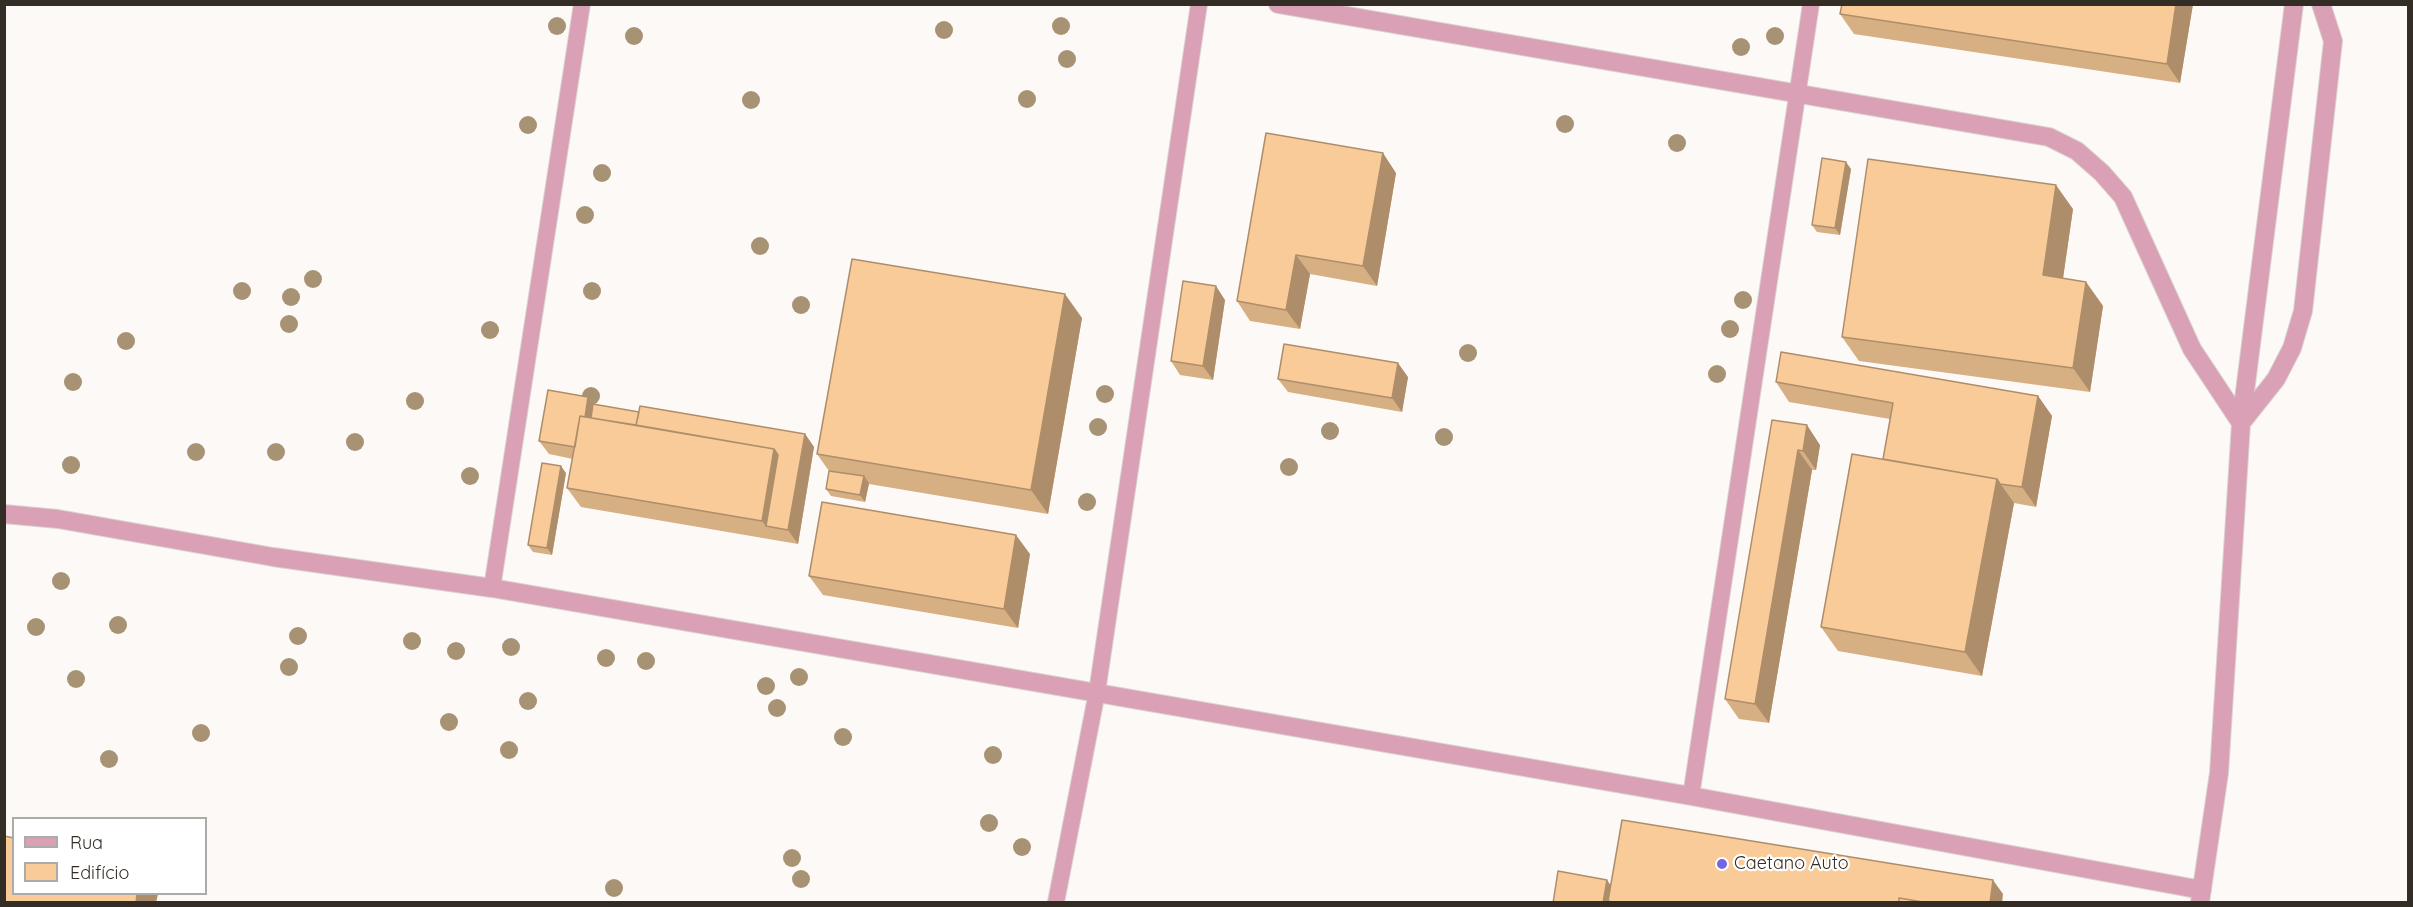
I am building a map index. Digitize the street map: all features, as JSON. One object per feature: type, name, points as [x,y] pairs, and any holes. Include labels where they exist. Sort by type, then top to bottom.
[{"type":"street","points":[[1278,4],[2049,137],[2077,151],[2102,173],[2123,197],[2192,349],[2241,423]]},
{"type":"street","points":[[4,514],[58,519],[273,557],[492,588],[1097,692],[1691,796],[2201,896],[2219,773],[2241,423],[2294,4]]},
{"type":"street","points":[[2241,423],[2276,379],[2292,348],[2303,311],[2333,41],[2321,4]]},
{"type":"lane","points":[[492,588],[582,4]]},
{"type":"lane","points":[[1056,903],[1097,692],[1199,4]]},
{"type":"lane","points":[[1691,796],[1811,4]]},
{"type":"building","points":[[1842,4],[2176,4],[2167,64],[1840,14]]},
{"type":"building","points":[[1266,133],[1383,153],[1363,266],[1296,255],[1286,310],[1237,301]]},
{"type":"building","points":[[1822,158],[1846,162],[1835,228],[1812,225]]},
{"type":"building","points":[[1868,159],[2056,185],[2043,275],[2086,282],[2073,368],[1842,337]]},
{"type":"building","points":[[852,259],[1065,294],[1031,490],[817,454]]},
{"type":"building","points":[[1183,281],[1216,286],[1203,366],[1171,361]]},
{"type":"building","points":[[1284,344],[1398,363],[1392,398],[1278,379]]},
{"type":"building","points":[[1781,352],[2038,396],[2022,487],[2000,484],[1997,479],[1883,459],[1893,403],[1776,382]]},
{"type":"building","points":[[548,390],[588,397],[585,417],[580,416],[575,447],[539,441]]},
{"type":"building","points":[[593,404],[639,412],[636,425],[591,418]]},
{"type":"building","points":[[640,406],[805,434],[788,530],[766,526],[778,455],[774,449],[636,425]]},
{"type":"building","points":[[580,416],[774,449],[762,521],[567,488]]},
{"type":"building","points":[[1772,420],[1807,425],[1803,451],[1798,450],[1755,704],[1725,699]]},
{"type":"building","points":[[1852,454],[1997,479],[1965,652],[1821,627]]},
{"type":"building","points":[[542,463],[561,466],[547,548],[528,545]]},
{"type":"building","points":[[829,471],[864,476],[860,495],[826,489]]},
{"type":"building","points":[[822,502],[1016,535],[1004,609],[809,576]]},
{"type":"building","name":"Caetano Auto","points":[[1622,820],[1993,880],[1990,903],[1929,903],[1899,898],[1899,903],[1617,903],[1608,901]]},
{"type":"building","points":[[4,836],[12,838],[12,895],[137,895],[136,903],[4,903]]},
{"type":"building","points":[[1558,871],[1607,880],[1603,903],[1553,903]]},
{"type":"building","points":[[1899,898],[1929,903],[1899,903]]},
{"type":"place","name":"Caetano Auto","points":[[1722,864]]}]
